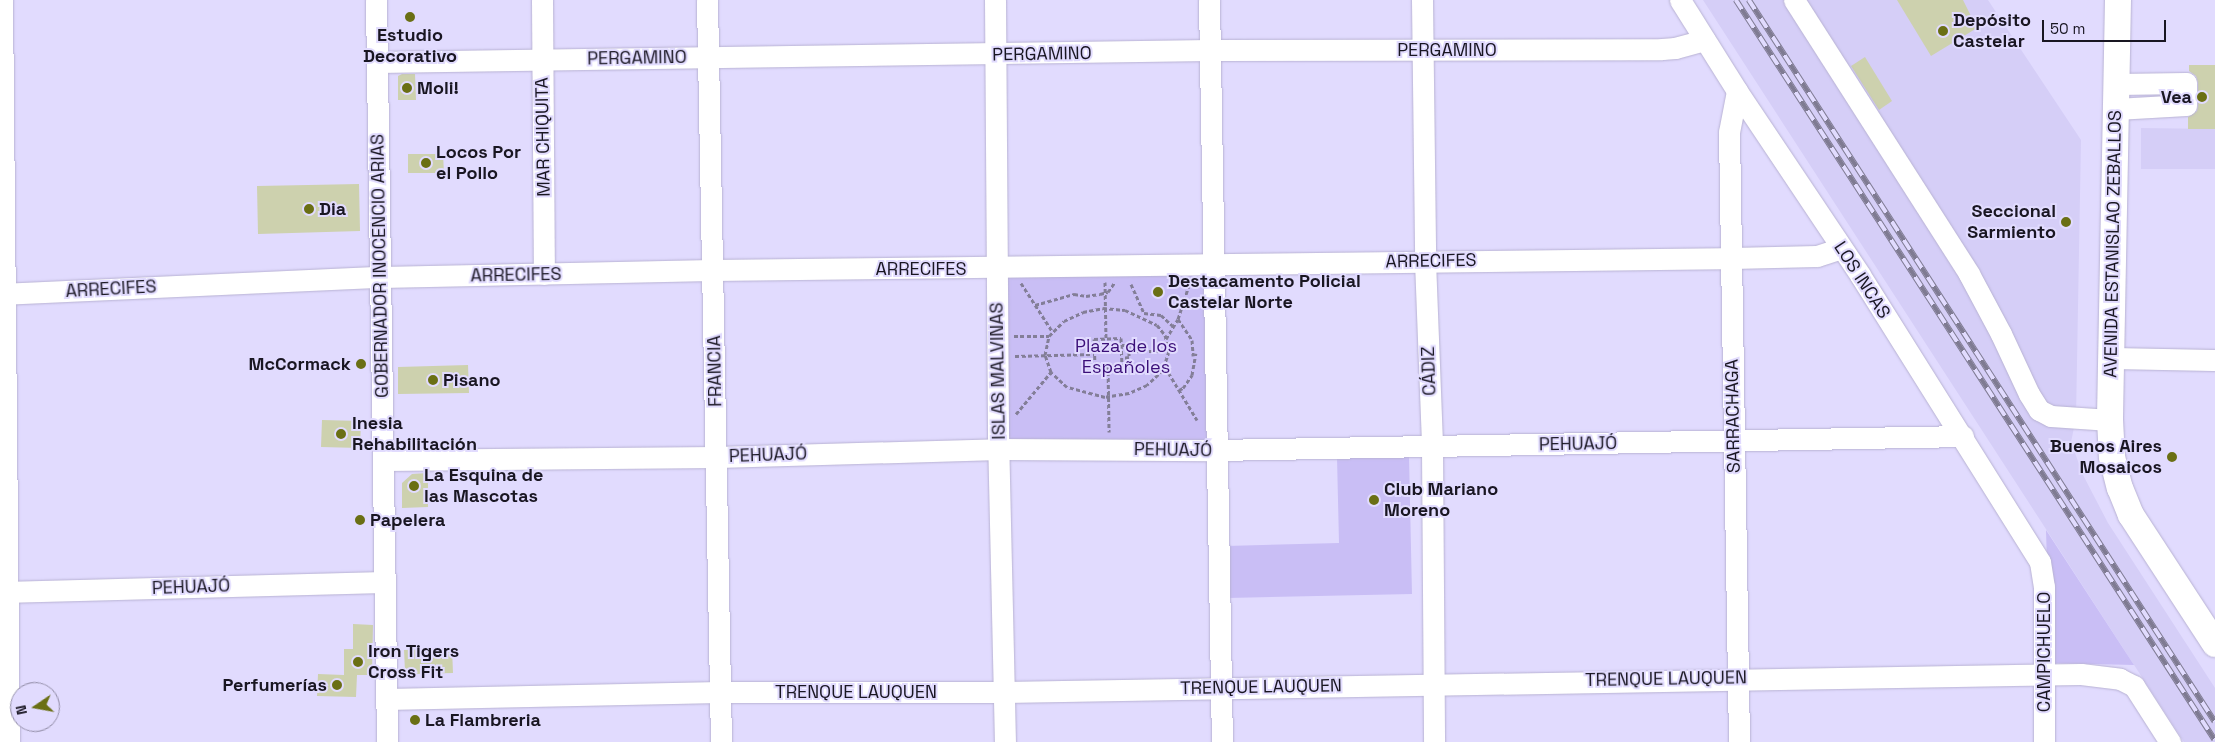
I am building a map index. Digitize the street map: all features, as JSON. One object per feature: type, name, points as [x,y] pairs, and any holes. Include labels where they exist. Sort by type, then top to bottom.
[{"type":"main road","name":"AVENIDA ESTANISLAO ZEBALLOS","points":[[2118,0],[2110,420],[2112,456],[2120,488],[2131,515],[2215,644]]},
{"type":"street","points":[[2,0],[3,592],[9,742]]},
{"type":"street","name":"GOBERNADOR INOCENCIO ARIAS","points":[[376,0],[381,277],[383,582],[387,742]]},
{"type":"street","name":"MAR CHIQUITA","points":[[542,0],[544,274]]},
{"type":"street","name":"FRANCIA","points":[[708,0],[721,742]]},
{"type":"street","name":"ISLAS MALVINAS","points":[[995,0],[1004,268],[997,346],[1005,742]]},
{"type":"street","points":[[1210,0],[1222,742]]},
{"type":"street","name":"CÁDIZ","points":[[1422,0],[1425,261],[1432,446],[1434,742]]},
{"type":"street","name":"LOS INCAS","points":[[1680,0],[1737,91],[1963,436],[2040,562]]},
{"type":"street","points":[[1794,0],[1970,274],[2029,394],[2039,410],[2051,416],[2110,420]]},
{"type":"street","name":"PERGAMINO","points":[[377,62],[996,55],[1210,50],[1662,49],[1675,48],[1705,40]]},
{"type":"street","name":"SARRACHAGA","points":[[1737,91],[1729,132],[1739,742]]},
{"type":"street","name":"ARRECIFES","points":[[2,294],[381,277],[712,270],[1732,258],[1817,256],[1841,248]]},
{"type":"street","points":[[2111,358],[2215,360]]},
{"type":"street","name":"PEHUAJÓ","points":[[383,460],[717,457],[998,442],[1110,449],[1216,450],[1733,442],[1963,436]]},
{"type":"street","name":"CAMPICHUELO","points":[[2040,562],[2044,587],[2044,742]]},
{"type":"street","name":"PEHUAJÓ","points":[[3,592],[383,582]]},
{"type":"street","name":"TRENQUE LAUQUEN","points":[[386,700],[720,692],[1004,692],[2044,673],[2107,676],[2120,679],[2134,686],[2170,742]]},
{"type":"path","points":[[1166,339],[1178,319],[1189,286],[1192,265]]},
{"type":"path","points":[[1104,266],[1106,339]]},
{"type":"path","points":[[1004,268],[1036,306],[1052,331]]},
{"type":"path","points":[[1036,306],[1074,294],[1093,296],[1105,293],[1120,280]]},
{"type":"path","points":[[1126,280],[1135,289],[1144,313],[1161,315],[1174,327]]},
{"type":"path","points":[[1105,308],[1125,310],[1146,318],[1157,325],[1166,339],[1168,350],[1165,367],[1159,376],[1147,385],[1129,393],[1109,397],[1086,394],[1066,387],[1051,372],[1045,355],[1048,336],[1052,331],[1064,321],[1083,312],[1105,308]]},
{"type":"path","points":[[1178,319],[1192,340],[1194,357],[1192,375],[1183,388],[1178,390]]},
{"type":"path","points":[[997,346],[1048,336]]},
{"type":"path","points":[[1121,338],[1122,345],[1122,365],[1094,366],[1094,339],[1121,338]]},
{"type":"path","points":[[1122,345],[1129,345],[1129,357],[1122,358]]},
{"type":"path","points":[[997,346],[1045,355],[1094,354]]},
{"type":"path","points":[[1129,351],[1168,350]]},
{"type":"path","points":[[1194,357],[1201,350],[1216,351]]},
{"type":"path","points":[[1108,366],[1110,449]]},
{"type":"path","points":[[1165,367],[1199,424]]},
{"type":"path","points":[[998,442],[1051,372]]},
{"type":"shaded area","points":[[1703,0],[1988,0],[2081,140],[2076,418],[2071,442],[2083,475],[2108,523],[2215,688],[2215,742],[2184,742]]},
{"type":"shaded area","points":[[2141,128],[2215,129],[2215,169],[2141,169]]},
{"type":"green space","name":"Plaza de los Españoles","points":[[1207,273],[1210,440],[1008,439],[1006,278]]},
{"type":"green space","name":"Club Mariano Moreno","points":[[1409,456],[1412,594],[1227,598],[1226,546],[1339,543],[1337,457]]},
{"type":"green space","points":[[2046,530],[2134,665],[2050,663]]},
{"type":"building","name":"Depósito Castelar","points":[[1897,0],[1963,0],[1977,28],[1931,56]]},
{"type":"building","points":[[1865,57],[1892,101],[1879,110],[1851,66]]},
{"type":"building","name":"Vea","points":[[2189,65],[2215,65],[2215,129],[2188,129],[2188,117],[2197,111],[2198,105],[2198,83],[2196,76],[2189,71]]},
{"type":"building","name":"Moli!","points":[[402,74],[415,74],[416,100],[398,100],[398,76]]},
{"type":"building","name":"Locos Por el Pollo","points":[[408,154],[443,154],[444,173],[408,173]]},
{"type":"building","name":"Dia","points":[[359,184],[360,231],[258,234],[257,186]]},
{"type":"building","name":"Pisano","points":[[468,365],[469,393],[398,394],[398,367]]},
{"type":"building","name":"Inesia Rehabilitación","points":[[322,420],[361,421],[360,448],[321,447]]},
{"type":"building","points":[[428,473],[428,507],[402,508],[402,483],[412,474]]},
{"type":"building","points":[[353,624],[373,625],[372,675],[357,675],[356,697],[317,696],[318,674],[344,675],[344,649],[353,649]]},
{"type":"building","points":[[452,648],[453,673],[414,674],[405,671],[404,650]]},
{"type":"railway","points":[[1736,0],[2215,740]]},
{"type":"railway","points":[[1749,0],[2215,722]]},
{"type":"place","name":"Estudio Decorativo","points":[[410,17]]},
{"type":"place","name":"Depósito Castelar","points":[[1943,31]]},
{"type":"place","name":"Moli!","points":[[407,88]]},
{"type":"place","name":"Vea","points":[[2202,97]]},
{"type":"place","name":"Locos Por el Pollo","points":[[426,163]]},
{"type":"place","name":"Dia","points":[[309,209]]},
{"type":"place","name":"Seccional Sarmiento","points":[[2066,222]]},
{"type":"place","name":"Destacamento Policial Castelar Norte","points":[[1158,292]]},
{"type":"place","name":"McCormack","points":[[361,364]]},
{"type":"place","name":"Pisano","points":[[433,380]]},
{"type":"place","name":"Inesia Rehabilitación","points":[[341,434]]},
{"type":"place","name":"Buenos Aires Mosaicos","points":[[2172,457]]},
{"type":"place","name":"La Esquina de las Mascotas","points":[[414,486]]},
{"type":"place","name":"Club Mariano Moreno","points":[[1374,500]]},
{"type":"place","name":"Papelera","points":[[360,520]]},
{"type":"place","name":"Iron Tigers Cross Fit","points":[[358,662]]},
{"type":"place","name":"Perfumerías","points":[[337,685]]},
{"type":"place","name":"La Flambreria","points":[[415,720]]}]
